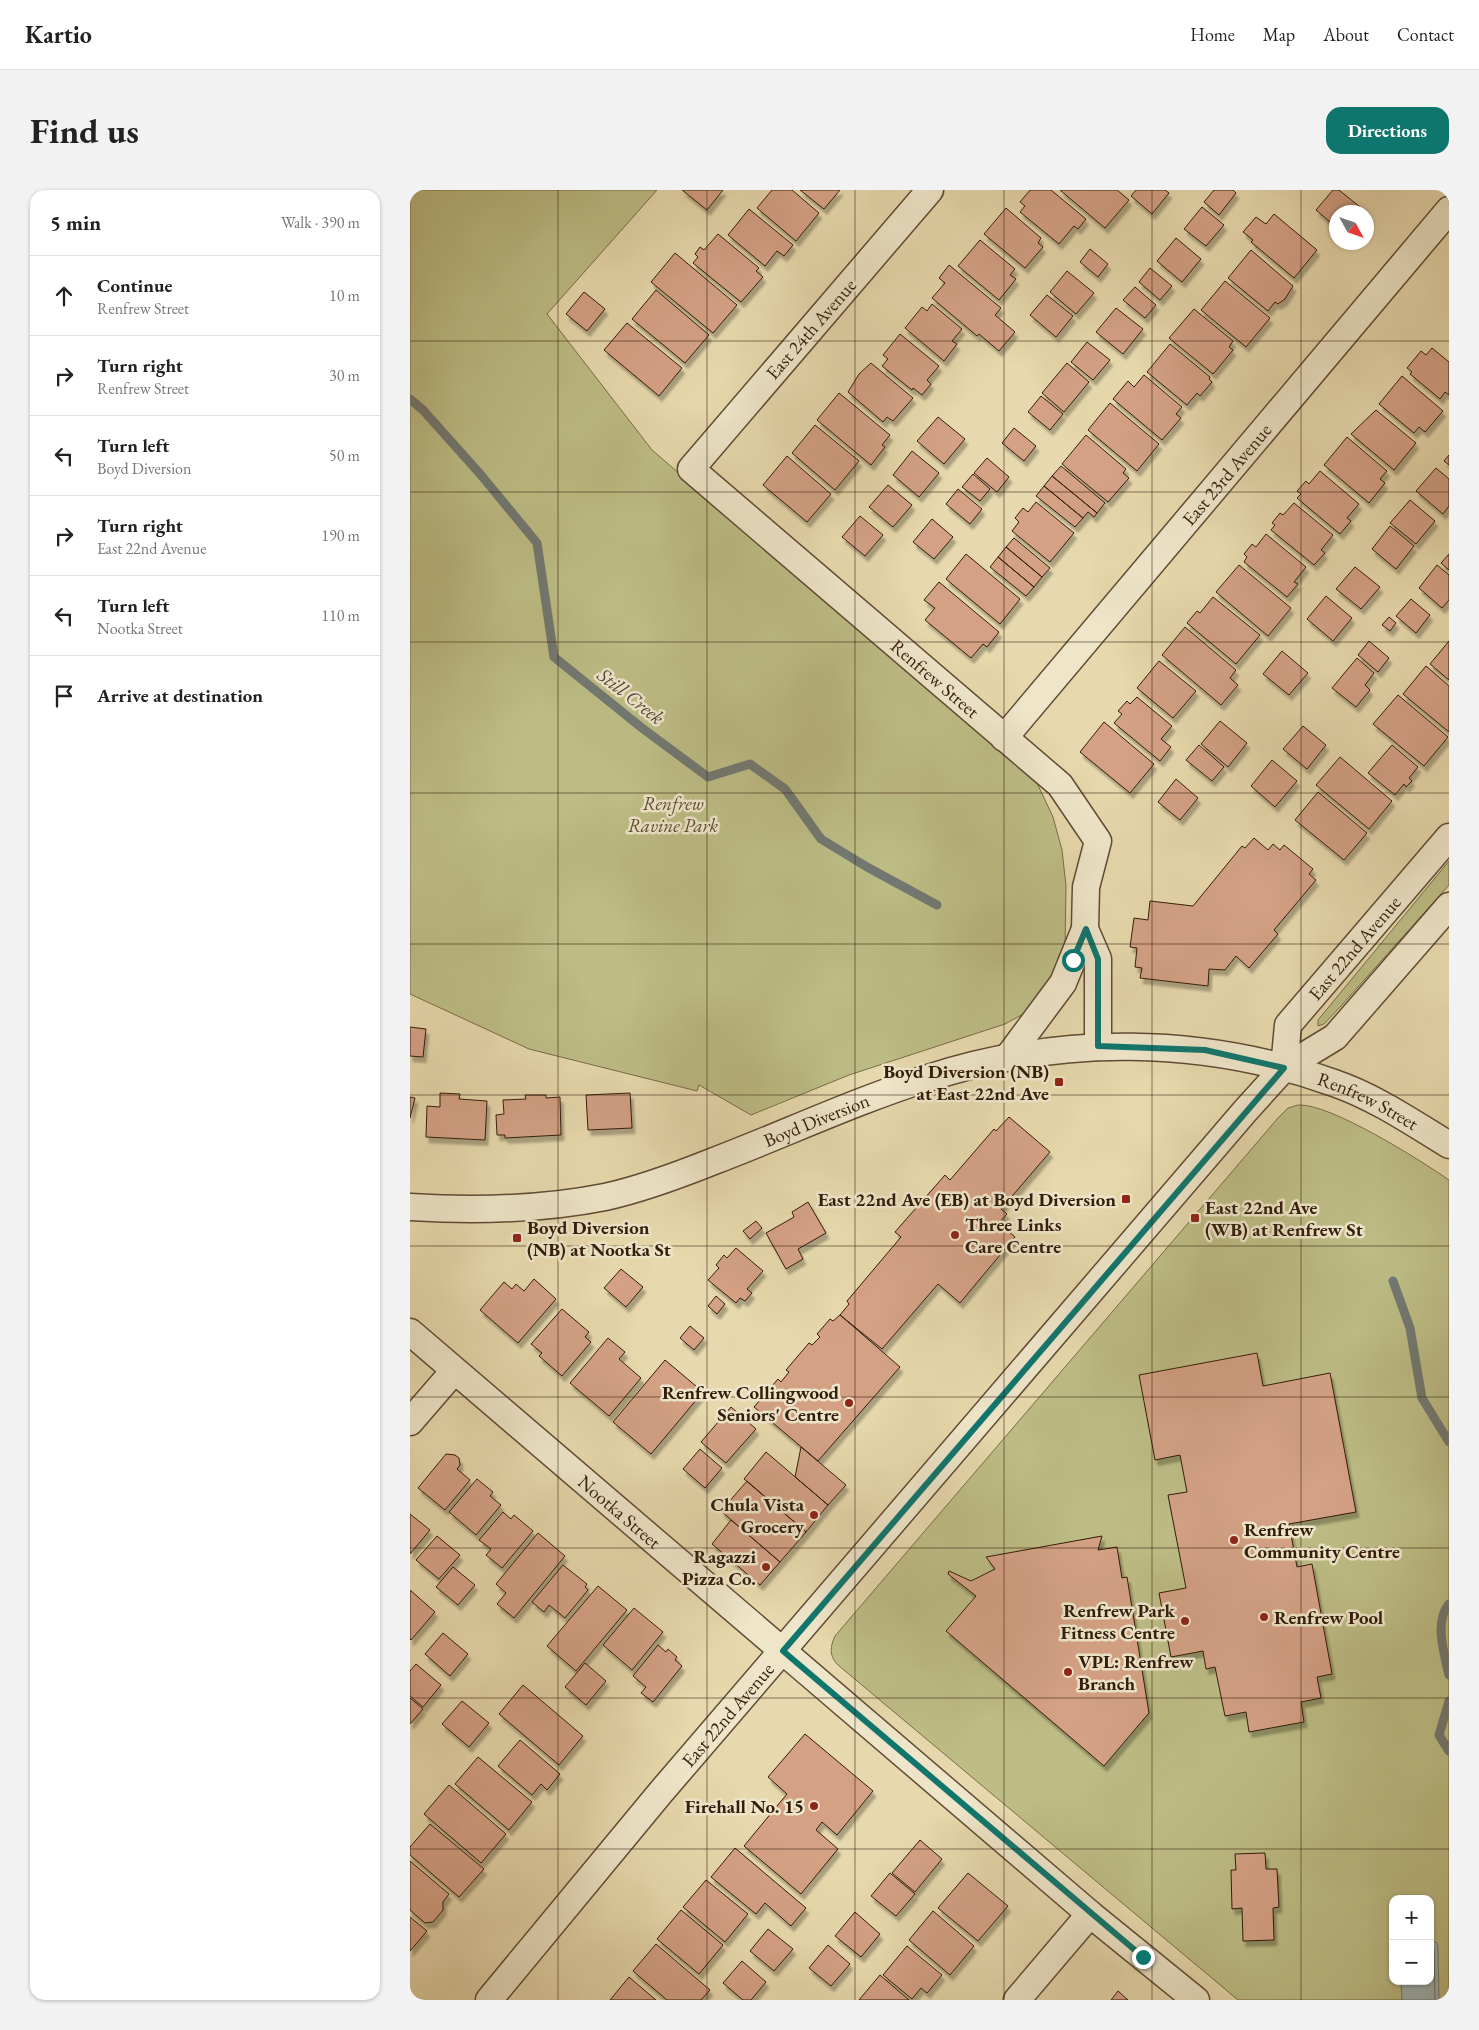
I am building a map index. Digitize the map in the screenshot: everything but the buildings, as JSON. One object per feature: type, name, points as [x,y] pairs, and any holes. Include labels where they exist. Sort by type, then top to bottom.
[{"type":"street","name":"East 24th Avenue","points":[[691,469],[930,190]]},
{"type":"street","name":"East 23rd Avenue","points":[[1004,738],[1449,210]]},
{"type":"street","name":"Renfrew Street","points":[[691,469],[1060,785],[1098,841],[1086,887],[1086,929],[1098,959],[1098,1046]]},
{"type":"street","name":"East 22nd Avenue","points":[[1284,1068],[1288,1025],[1449,837]]},
{"type":"street","name":"East 22nd Avenue","points":[[489,2000],[661,1792],[1284,1068],[1336,1037],[1449,906]]},
{"type":"street","name":"Renfrew Street","points":[[1008,1057],[1063,983],[1086,929]]},
{"type":"street","name":"Boyd Diversion","points":[[410,1207],[497,1210],[551,1206],[607,1196],[692,1170],[926,1078],[1008,1057],[1098,1046],[1205,1050],[1284,1068]]},
{"type":"street","name":"Renfrew Street","points":[[1284,1068],[1336,1083],[1389,1109],[1449,1145]]},
{"type":"street","name":"Nootka Street","points":[[410,1332],[1090,1914],[1196,2000]]},
{"type":"street","points":[[410,1422],[454,1370]]},
{"type":"street","points":[[1017,2000],[1090,1914]]},
{"type":"green space","name":"Renfrew Ravine Park","points":[[410,190],[657,190],[547,314],[652,450],[1036,781],[1053,817],[1062,850],[1066,886],[1065,945],[1061,967],[1027,1012],[1005,1024],[849,1075],[751,1115],[699,1085],[697,1091],[529,1049],[410,994]]},
{"type":"green space","points":[[1449,861],[1449,885],[1341,1006],[1324,1024],[1318,1026],[1318,1020]]},
{"type":"green space","points":[[1298,1105],[1331,1113],[1375,1134],[1449,1180],[1449,2000],[1238,2000],[838,1665],[832,1655],[831,1648],[835,1636],[1288,1108]]},
{"type":"water","points":[[1434,1942],[1436,1942],[1438,1946],[1439,2000],[1402,2000],[1401,1985],[1434,1985]]},
{"type":"waterway","name":"Still Creek","points":[[410,399],[423,410],[481,475],[537,543],[554,657],[642,728],[708,777],[750,764],[785,789],[821,839],[867,867],[937,905]]},
{"type":"waterway","name":"Still Creek","points":[[1393,1281],[1410,1328],[1422,1398],[1449,1442]]},
{"type":"waterway","name":"Still Creek","points":[[1449,1604],[1444,1611],[1441,1629],[1449,1675]]},
{"type":"waterway","name":"Still Creek","points":[[1449,1701],[1439,1735],[1449,1751]]},
{"type":"place","name":"Boyd Diversion (NB) at East 22nd Ave","points":[[1059,1082]]},
{"type":"place","name":"East 22nd Ave (EB) at Boyd Diversion","points":[[1126,1199]]},
{"type":"place","name":"East 22nd Ave (WB) at Renfrew St","points":[[1195,1218]]},
{"type":"place","name":"Three Links Care Centre","points":[[955,1235]]},
{"type":"place","name":"Boyd Diversion (NB) at Nootka St","points":[[517,1238]]},
{"type":"place","name":"Renfrew Collingwood Seniors' Centre","points":[[849,1403]]},
{"type":"place","name":"Chula Vista Grocery","points":[[814,1515]]},
{"type":"place","name":"Renfrew Community Centre","points":[[1234,1540]]},
{"type":"place","name":"Ragazzi Pizza Co.","points":[[766,1567]]},
{"type":"place","name":"Renfrew Pool","points":[[1264,1617]]},
{"type":"place","name":"Renfrew Park Fitness Centre","points":[[1185,1621]]},
{"type":"place","name":"VPL: Renfrew Branch","points":[[1068,1672]]},
{"type":"place","name":"Firehall No. 15","points":[[814,1806]]},
{"type":"route","points":[[1073,960],[1086,929],[1098,959],[1098,1046],[1205,1050],[1284,1068],[783,1651],[1090,1914],[1143,1957]]}]
